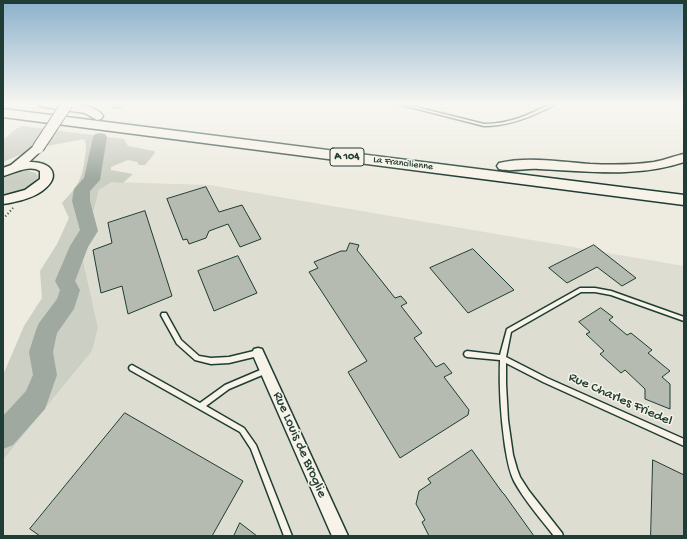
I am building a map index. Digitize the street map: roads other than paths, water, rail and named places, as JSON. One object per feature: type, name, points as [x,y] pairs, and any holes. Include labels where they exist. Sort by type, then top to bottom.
[{"type":"highway","name":"La Francilienne","points":[[131,129],[684,200]]},
{"type":"highway","name":"La Francilienne","points":[[203,129],[684,188]]},
{"type":"highway","points":[[504,166],[520,163],[601,169],[635,169],[684,158]]},
{"type":"highway","points":[[625,193],[655,203],[684,208]]},
{"type":"main road","points":[[16,167],[38,148],[50,129]]},
{"type":"main road","points":[[37,165],[38,148]]},
{"type":"main road","points":[[3,172],[16,167],[29,165],[37,165],[45,169],[47,172],[46,178],[35,189],[17,197],[3,200]]},
{"type":"main road","points":[[3,212],[17,197]]},
{"type":"street","name":"Rue Louis de Broglie","points":[[258,353],[340,536]]},
{"type":"lane","points":[[559,536],[517,479],[512,467],[508,448],[503,378],[503,358],[509,331],[580,290],[595,290],[611,293],[684,319]]},
{"type":"lane","points":[[164,315],[179,342],[197,358],[210,361],[229,360],[258,353]]},
{"type":"lane","points":[[467,354],[503,358]]},
{"type":"lane","name":"Rue Charles Friedel","points":[[503,358],[545,380],[684,443]]},
{"type":"lane","points":[[132,368],[242,430],[254,447],[288,536]]},
{"type":"lane","points":[[200,406],[227,388],[265,371]]},
{"type":"waterway","points":[[3,435],[36,400],[45,375],[41,352],[47,330],[66,303],[70,290],[65,281],[79,246],[89,231],[81,201],[82,189],[92,180],[100,137]]}]
